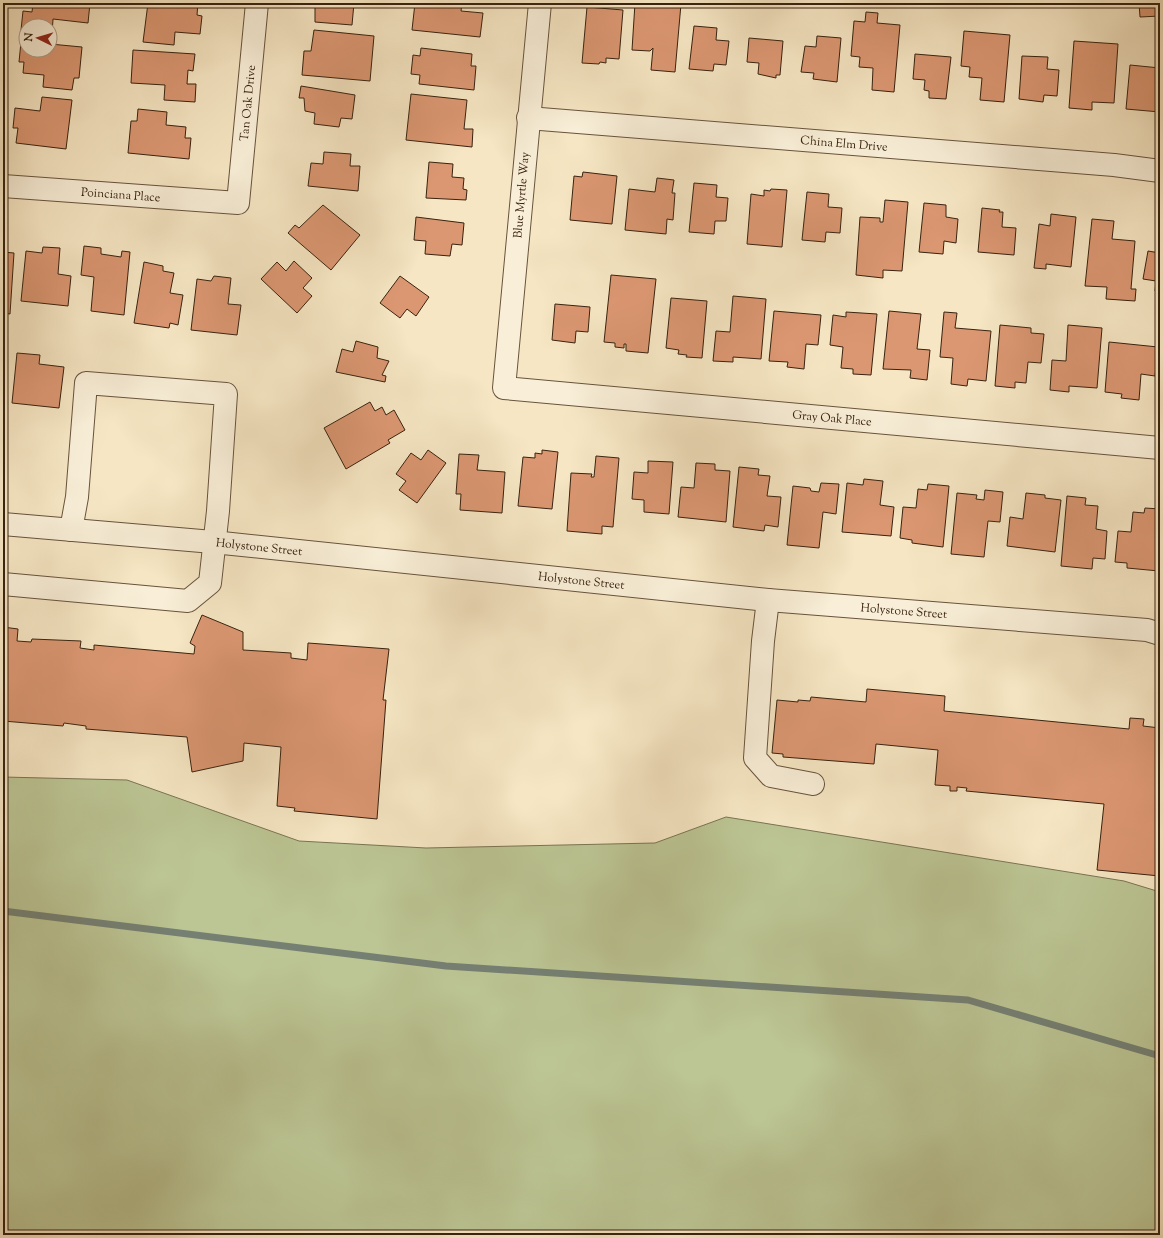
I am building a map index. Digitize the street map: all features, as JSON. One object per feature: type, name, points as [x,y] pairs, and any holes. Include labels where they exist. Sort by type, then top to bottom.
[{"type":"street","name":"Tan Oak Drive","points":[[238,203],[257,3]]},
{"type":"street","name":"Blue Myrtle Way","points":[[504,388],[528,118],[540,3]]},
{"type":"street","name":"China Elm Drive","points":[[528,118],[1114,165],[1160,171]]},
{"type":"street","name":"Poinciana Place","points":[[3,186],[238,203]]},
{"type":"street","points":[[3,584],[188,601],[210,583],[213,542],[218,511],[226,394],[86,382],[78,497],[71,530]]},
{"type":"street","name":"Gray Oak Place","points":[[504,388],[1160,448]]},
{"type":"street","name":"Holystone Street","points":[[3,524],[213,542],[768,600],[1139,630],[1160,634]]},
{"type":"street","points":[[768,600],[763,641],[755,758],[771,776],[813,784]]},
{"type":"green space","points":[[3,777],[127,780],[299,841],[426,848],[655,843],[726,817],[1124,881],[1160,892],[1160,1235],[3,1235]]},
{"type":"building","points":[[33,3],[90,3],[88,23],[58,20],[58,18],[22,18],[23,11],[32,12]]},
{"type":"building","points":[[148,3],[198,3],[197,15],[202,16],[200,34],[175,32],[174,45],[143,42]]},
{"type":"building","points":[[315,3],[354,3],[352,25],[315,22]]},
{"type":"building","points":[[415,3],[462,3],[461,11],[483,13],[480,37],[412,30]]},
{"type":"building","points":[[635,3],[681,4],[675,72],[651,70],[653,48],[650,51],[632,50]]},
{"type":"building","points":[[1139,3],[1160,3],[1160,16],[1140,17]]},
{"type":"building","points":[[587,7],[623,10],[619,59],[606,58],[606,63],[600,62],[599,64],[582,63]]},
{"type":"building","points":[[866,12],[878,13],[877,23],[900,25],[894,92],[872,90],[873,68],[859,67],[860,57],[851,56],[854,21],[865,22]]},
{"type":"building","points":[[694,26],[717,28],[716,40],[729,41],[726,65],[714,64],[713,71],[689,69]]},
{"type":"building","points":[[314,30],[374,36],[370,81],[302,75],[304,51],[311,51]]},
{"type":"building","points":[[964,31],[1010,35],[1004,102],[980,100],[982,78],[969,77],[970,67],[961,66]]},
{"type":"building","points":[[817,36],[841,38],[837,82],[813,79],[814,73],[801,72],[805,46],[816,47]]},
{"type":"building","points":[[749,38],[783,41],[780,75],[776,75],[776,78],[758,74],[759,63],[747,62]]},
{"type":"building","points":[[1074,41],[1118,44],[1114,103],[1092,102],[1092,110],[1069,108]]},
{"type":"building","points":[[58,45],[82,47],[79,78],[74,78],[72,90],[43,87],[44,75],[23,73],[24,62],[19,62],[19,58],[58,58]]},
{"type":"building","points":[[421,48],[472,54],[471,66],[476,66],[474,90],[419,84],[420,75],[411,74],[413,55],[420,56]]},
{"type":"building","points":[[133,50],[195,54],[193,71],[188,70],[187,84],[196,84],[195,102],[164,100],[165,85],[131,83]]},
{"type":"building","points":[[915,54],[951,57],[946,99],[929,98],[929,91],[924,90],[925,80],[913,79]]},
{"type":"building","points":[[1022,56],[1048,57],[1047,69],[1059,70],[1057,96],[1044,95],[1043,102],[1019,99]]},
{"type":"building","points":[[1130,65],[1160,68],[1160,112],[1126,109]]},
{"type":"building","points":[[301,86],[355,95],[352,119],[341,118],[339,127],[314,124],[315,113],[305,111],[304,98],[299,98]]},
{"type":"building","points":[[411,94],[467,100],[464,129],[473,129],[472,147],[406,140]]},
{"type":"building","points":[[42,97],[72,100],[66,149],[16,143],[18,128],[13,128],[15,108],[40,111]]},
{"type":"building","points":[[138,109],[167,112],[166,125],[186,127],[185,138],[191,138],[189,159],[128,153],[131,121],[137,121]]},
{"type":"building","points":[[324,152],[351,154],[350,166],[360,166],[358,191],[308,186],[311,163],[323,164]]},
{"type":"building","points":[[429,162],[453,164],[452,177],[464,178],[463,189],[467,190],[466,200],[426,198]]},
{"type":"building","points":[[583,172],[617,176],[612,224],[570,220],[574,176],[582,177]]},
{"type":"building","points":[[657,178],[674,180],[672,193],[675,193],[673,220],[667,219],[666,234],[625,230],[629,189],[655,192]]},
{"type":"building","points":[[694,183],[717,185],[716,197],[728,198],[726,221],[715,221],[714,234],[689,232]]},
{"type":"building","points":[[771,189],[787,190],[782,247],[747,244],[751,194],[764,196],[764,190],[770,191]]},
{"type":"building","points":[[807,192],[829,194],[828,207],[842,208],[840,233],[826,232],[825,242],[802,240]]},
{"type":"building","points":[[885,200],[908,202],[902,271],[883,270],[883,278],[856,275],[860,217],[880,218],[880,222],[883,222]]},
{"type":"building","points":[[924,203],[946,205],[946,217],[958,219],[956,243],[944,241],[943,254],[919,252]]},
{"type":"building","points":[[323,205],[360,235],[331,270],[288,233],[295,225],[299,228]]},
{"type":"building","points":[[982,208],[1000,210],[999,212],[1003,212],[1002,227],[1016,228],[1014,255],[978,252]]},
{"type":"building","points":[[1051,214],[1076,217],[1071,267],[1046,264],[1046,269],[1034,268],[1039,224],[1050,226]]},
{"type":"building","points":[[416,217],[464,223],[462,245],[452,244],[450,256],[425,254],[426,241],[414,240]]},
{"type":"building","points":[[1092,219],[1114,221],[1112,239],[1135,241],[1131,289],[1136,289],[1135,301],[1106,299],[1107,287],[1085,286]]},
{"type":"building","points":[[84,246],[101,248],[101,254],[121,257],[122,251],[130,252],[124,315],[91,311],[94,277],[81,275]]},
{"type":"building","points":[[43,247],[60,248],[58,274],[71,276],[68,306],[21,301],[26,251],[42,253]]},
{"type":"building","points":[[1148,251],[1160,253],[1160,292],[1155,291],[1156,281],[1143,279]]},
{"type":"building","points":[[3,252],[14,253],[10,314],[3,313]]},
{"type":"building","points":[[294,261],[312,278],[303,288],[312,296],[297,313],[261,279],[277,262],[286,271]]},
{"type":"building","points":[[144,262],[163,266],[163,271],[174,273],[170,293],[183,295],[178,325],[170,323],[169,328],[134,323]]},
{"type":"building","points":[[611,275],[656,279],[648,353],[626,351],[626,344],[624,344],[624,348],[615,347],[615,343],[604,342]]},
{"type":"building","points":[[214,276],[231,278],[228,304],[241,305],[237,335],[191,330],[197,279],[211,281]]},
{"type":"building","points":[[400,276],[429,297],[416,316],[407,309],[400,318],[380,303]]},
{"type":"building","points":[[733,296],[766,299],[761,359],[733,357],[733,362],[713,361],[716,331],[730,332]]},
{"type":"building","points":[[671,298],[707,301],[702,358],[686,357],[687,355],[678,354],[679,350],[666,348]]},
{"type":"building","points":[[555,304],[590,307],[588,332],[576,331],[575,343],[552,340]]},
{"type":"building","points":[[774,311],[821,315],[818,345],[806,344],[804,369],[787,367],[788,362],[769,361]]},
{"type":"building","points":[[889,311],[921,314],[917,349],[930,350],[927,380],[910,378],[911,370],[883,369]]},
{"type":"building","points":[[846,312],[877,314],[871,375],[853,374],[853,369],[841,368],[843,347],[830,345],[833,315],[846,317]]},
{"type":"building","points":[[944,312],[957,313],[955,328],[991,331],[986,381],[968,379],[967,386],[951,384],[953,358],[940,357]]},
{"type":"building","points":[[1000,325],[1031,328],[1031,333],[1044,334],[1041,363],[1028,362],[1026,383],[1015,382],[1015,388],[995,386]]},
{"type":"building","points":[[1068,325],[1102,328],[1097,388],[1069,386],[1069,392],[1050,390],[1052,360],[1066,361]]},
{"type":"building","points":[[356,341],[378,347],[377,358],[389,361],[382,375],[386,376],[385,382],[336,372],[342,349],[353,352]]},
{"type":"building","points":[[1109,342],[1158,347],[1155,376],[1141,374],[1139,400],[1121,398],[1122,394],[1105,392]]},
{"type":"building","points":[[17,353],[40,355],[39,364],[64,367],[59,408],[12,403]]},
{"type":"building","points":[[370,402],[375,411],[382,407],[386,415],[394,410],[405,430],[388,440],[390,443],[346,469],[324,428]]},
{"type":"building","points":[[428,450],[446,463],[417,503],[399,490],[406,481],[396,474],[411,453],[421,460]]},
{"type":"building","points":[[542,450],[558,452],[552,509],[518,506],[523,457],[535,458],[535,453],[542,454]]},
{"type":"building","points":[[459,454],[479,455],[477,470],[505,472],[502,513],[460,510],[461,494],[456,494]]},
{"type":"building","points":[[596,456],[619,458],[613,527],[602,526],[602,534],[567,531],[571,473],[592,474],[591,477],[594,477]]},
{"type":"building","points":[[648,461],[673,462],[669,514],[644,512],[644,500],[632,499],[634,472],[648,473]]},
{"type":"building","points":[[696,463],[715,464],[715,470],[730,471],[726,522],[678,517],[681,487],[694,488]]},
{"type":"building","points":[[739,467],[759,469],[758,475],[770,476],[767,496],[781,497],[778,527],[765,525],[764,531],[733,527]]},
{"type":"building","points":[[864,479],[883,481],[880,505],[894,507],[891,536],[842,532],[847,483],[863,485]]},
{"type":"building","points":[[821,483],[839,484],[836,514],[823,512],[819,548],[787,545],[793,486],[810,488],[811,491],[819,492]]},
{"type":"building","points":[[928,484],[949,486],[943,547],[912,543],[912,540],[900,538],[903,507],[916,508],[918,489],[927,490]]},
{"type":"building","points":[[985,490],[1003,492],[1000,522],[988,521],[984,557],[951,554],[957,493],[977,495],[976,499],[984,500]]},
{"type":"building","points":[[1026,493],[1045,495],[1045,498],[1061,500],[1055,552],[1007,546],[1010,517],[1023,519]]},
{"type":"building","points":[[1067,496],[1086,498],[1085,505],[1098,506],[1096,529],[1107,531],[1105,559],[1093,558],[1092,569],[1061,566]]},
{"type":"building","points":[[1145,508],[1160,509],[1159,571],[1127,568],[1127,563],[1115,562],[1118,531],[1131,532],[1133,512],[1144,513]]},
{"type":"building","points":[[202,615],[243,632],[243,650],[291,653],[291,658],[307,660],[308,643],[389,649],[383,700],[386,700],[377,819],[294,811],[295,808],[277,806],[281,747],[244,743],[243,761],[192,772],[187,737],[86,729],[86,726],[64,723],[63,726],[3,721],[3,627],[18,629],[17,641],[31,642],[32,639],[81,641],[80,648],[94,650],[94,645],[194,654],[195,646],[190,643]]},
{"type":"building","points":[[867,689],[945,696],[944,711],[1129,729],[1130,718],[1144,719],[1143,726],[1160,728],[1160,876],[1097,870],[1104,804],[966,791],[967,788],[957,787],[957,791],[950,791],[950,786],[935,785],[938,750],[876,744],[874,764],[783,757],[783,754],[772,753],[777,700],[798,702],[798,700],[810,701],[811,697],[866,702]]},
{"type":"waterway","points":[[3,911],[446,966],[968,1000],[1160,1056]]}]
